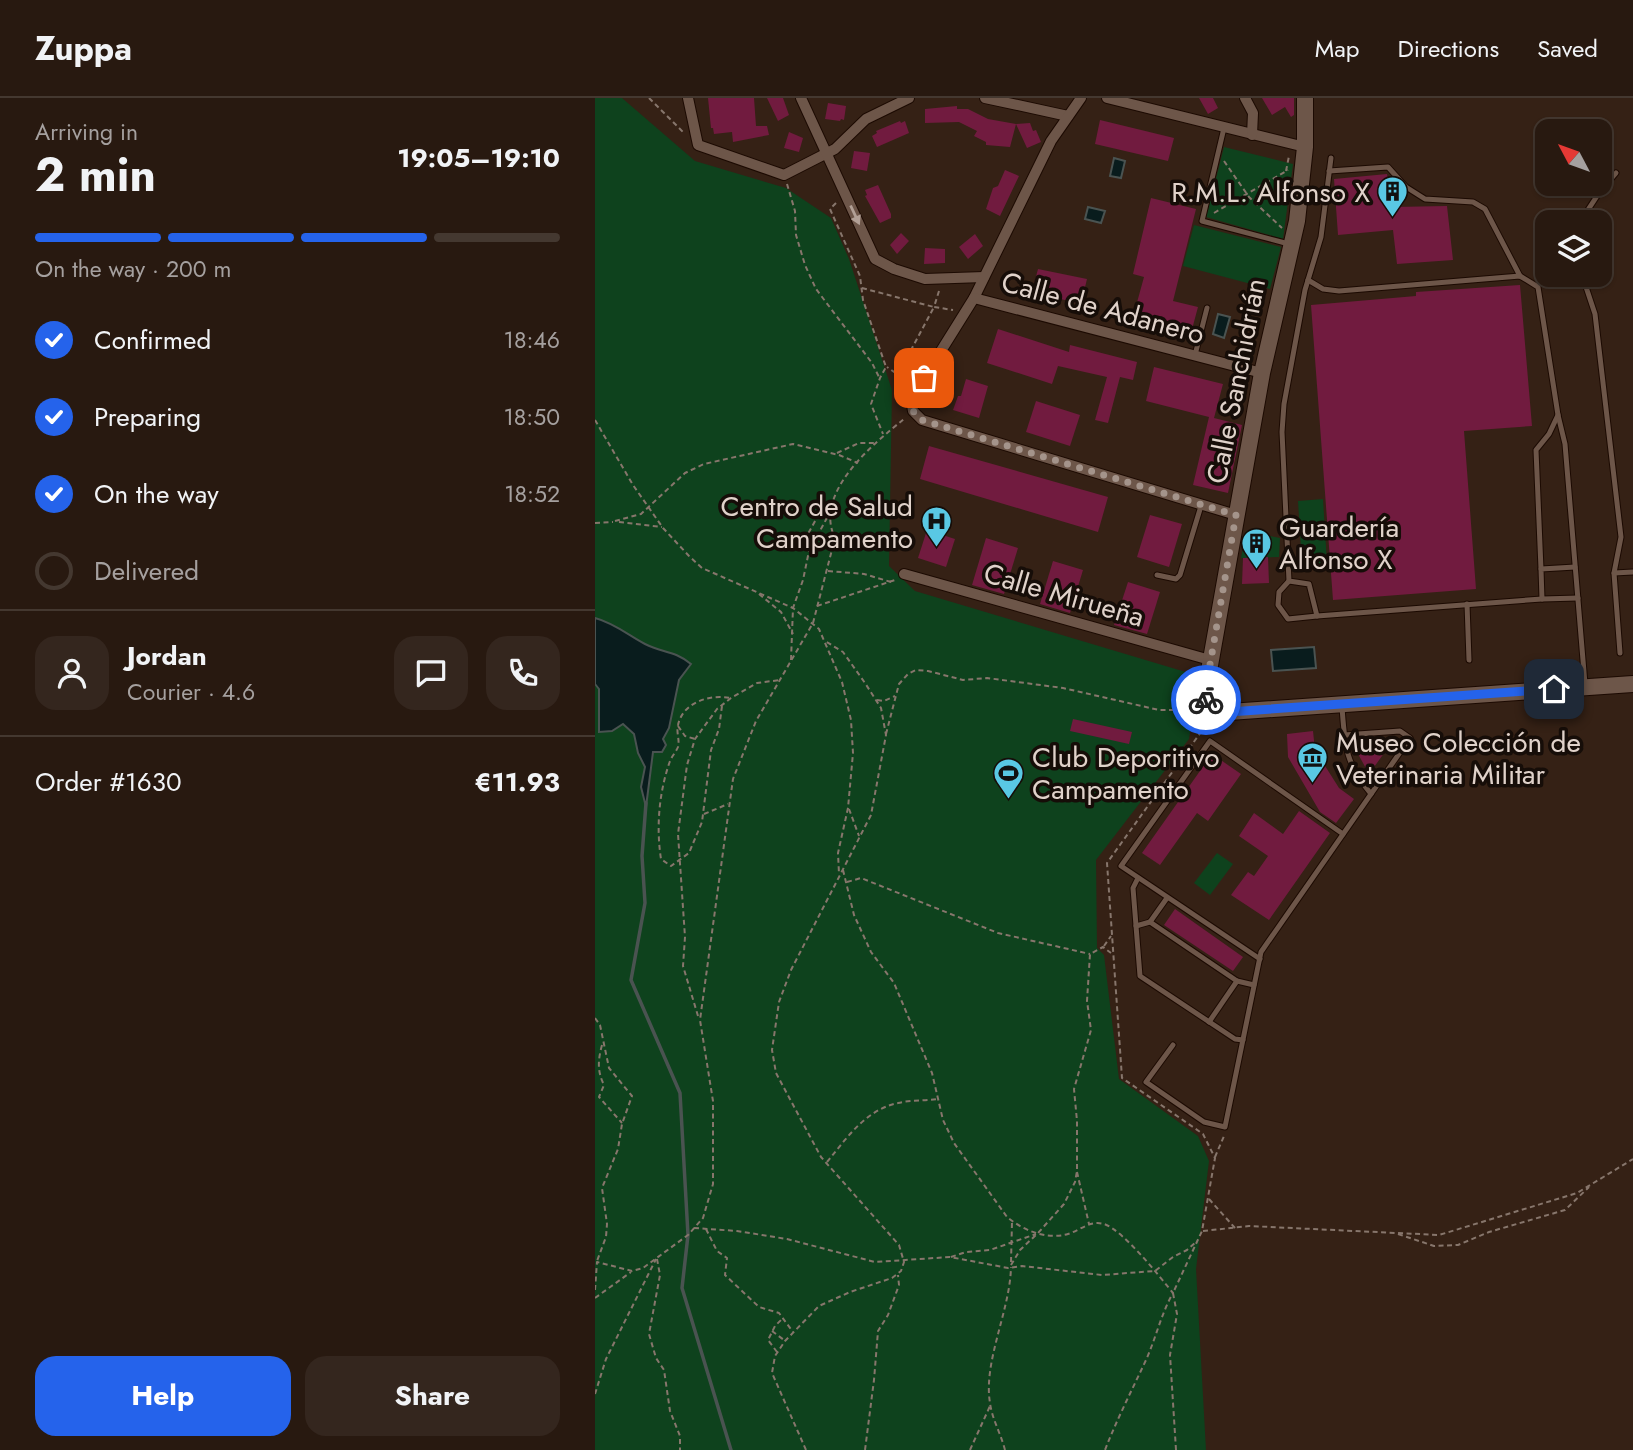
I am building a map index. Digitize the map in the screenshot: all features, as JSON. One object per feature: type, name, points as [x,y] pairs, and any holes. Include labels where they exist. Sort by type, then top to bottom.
[{"type":"street","points":[[688,98],[698,145],[784,175],[835,149],[866,119],[909,98]]},
{"type":"street","points":[[800,98],[875,259],[894,269],[925,279],[984,277]]},
{"type":"street","points":[[985,98],[1068,116]]},
{"type":"street","points":[[1081,98],[1051,141],[974,298],[911,399],[913,411],[922,420],[1236,515]]},
{"type":"street","points":[[1107,98],[1252,135],[1297,150]]},
{"type":"street","points":[[1245,98],[1253,113],[1252,135]]},
{"type":"street","name":"Calle Sanchidrián","points":[[1215,713],[1207,705],[1205,696],[1210,660],[1262,373],[1293,242],[1302,173],[1297,150],[1305,98]]},
{"type":"street","name":"Calle de Adanero","points":[[974,298],[1262,373]]},
{"type":"street","name":"Calle Mirueña","points":[[904,573],[1210,660]]},
{"type":"street","points":[[1215,713],[1633,684]]},
{"type":"lane","points":[[1224,128],[1202,221],[1293,242]]},
{"type":"lane","points":[[1331,158],[1321,237],[1308,280],[1283,413],[1289,581],[1279,592],[1278,605],[1288,619],[1578,598]]},
{"type":"lane","points":[[1329,170],[1388,167],[1406,187],[1425,199],[1473,202],[1485,209],[1520,276],[1538,286],[1565,444],[1585,687]]},
{"type":"lane","points":[[1589,210],[1616,173]]},
{"type":"lane","points":[[1308,280],[1323,289],[1339,291],[1520,276]]},
{"type":"lane","points":[[1586,287],[1595,314],[1621,537],[1614,573],[1620,653]]},
{"type":"lane","points":[[1195,355],[1207,308]]},
{"type":"lane","points":[[1542,599],[1536,450],[1549,435],[1558,415]]},
{"type":"lane","points":[[1157,575],[1178,578],[1201,506]]},
{"type":"lane","points":[[1541,569],[1575,567]]},
{"type":"lane","points":[[1614,573],[1633,572]]},
{"type":"lane","points":[[1289,581],[1308,584],[1317,616]]},
{"type":"lane","points":[[1467,604],[1469,660]]},
{"type":"lane","points":[[1341,704],[1345,750],[1355,774],[1371,793]]},
{"type":"lane","points":[[1173,1045],[1146,1082],[1204,1122],[1225,1127],[1261,952],[1410,738],[1400,731],[1344,735]]},
{"type":"lane","points":[[1260,959],[1121,866],[1210,741],[1343,834]]},
{"type":"lane","points":[[1138,878],[1133,888],[1140,976],[1235,1040],[1243,1040]]},
{"type":"lane","points":[[1136,926],[1150,922],[1167,898]]},
{"type":"lane","points":[[1150,922],[1237,981],[1254,985]]},
{"type":"lane","points":[[1209,1022],[1237,981]]},
{"type":"path","points":[[649,98],[687,135],[697,140]]},
{"type":"path","points":[[1285,172],[1297,150]]},
{"type":"path","points":[[1219,152],[1247,195],[1293,242]]},
{"type":"path","points":[[1202,221],[1285,172],[1292,169],[1302,173]]},
{"type":"path","points":[[784,175],[796,211],[796,235],[805,265],[817,289],[872,363],[880,378]]},
{"type":"path","points":[[844,192],[830,209],[860,276],[863,300],[886,367],[897,374],[949,277]]},
{"type":"path","points":[[862,288],[934,307],[949,308],[963,315]]},
{"type":"path","points":[[884,435],[871,404],[886,367]]},
{"type":"path","points":[[791,662],[793,608],[809,551],[829,515],[846,474],[875,443],[913,411]]},
{"type":"path","points":[[595,420],[633,485],[663,528],[702,568],[793,608],[813,623],[825,640],[842,682],[851,720],[853,753],[848,808],[838,853],[839,874]]},
{"type":"path","points":[[836,454],[859,443],[875,443]]},
{"type":"path","points":[[595,523],[641,514],[685,473],[704,464],[793,444],[836,454],[858,463]]},
{"type":"path","points":[[813,543],[809,532],[819,514],[833,502]]},
{"type":"path","points":[[700,1020],[733,779],[756,721],[813,623],[835,538],[829,528],[829,515]]},
{"type":"path","points":[[615,521],[663,528]]},
{"type":"path","points":[[817,606],[892,582],[865,575],[827,571]]},
{"type":"path","points":[[755,591],[781,612],[793,635]]},
{"type":"path","points":[[806,1450],[772,1373],[777,1353],[819,1306],[892,1278],[901,1271],[904,1262],[899,1245],[826,1163],[783,1088],[776,1073],[772,1050],[779,1002],[791,970],[871,815],[886,735],[881,708],[876,700],[843,652],[825,640]]},
{"type":"path","points":[[595,1298],[632,1271],[643,1268],[703,1218],[713,1184],[713,1101],[700,1020],[683,966],[685,937],[678,834],[682,793],[695,739],[722,705],[757,683],[781,680]]},
{"type":"path","points":[[722,705],[719,729],[711,750],[702,822],[689,853],[671,866],[661,859],[658,838],[661,802],[670,759],[678,746],[677,725],[685,709],[707,697],[717,695],[730,698]]},
{"type":"path","points":[[876,700],[884,701],[896,696]]},
{"type":"path","points":[[1215,713],[1107,863],[1122,1078],[1203,1134],[1215,1157]]},
{"type":"path","points":[[677,725],[685,736],[695,739]]},
{"type":"path","points":[[703,814],[729,803]]},
{"type":"path","points":[[848,808],[859,837]]},
{"type":"path","points":[[843,869],[854,915],[871,952],[894,984],[932,1073],[943,1120],[954,1143],[978,1179],[1011,1221],[1019,1227],[1052,1236],[1069,1234],[1089,1224],[1109,1226],[1173,1293],[1177,1314],[1170,1354],[1176,1450]]},
{"type":"path","points":[[846,883],[861,878],[998,933],[1090,954],[1103,947],[1111,936]]},
{"type":"path","points":[[1103,947],[1112,954]]},
{"type":"path","points":[[1089,1224],[1077,1171],[1077,1106],[1074,1089],[1091,1030],[1087,1001],[1090,954]]},
{"type":"path","points":[[595,1018],[600,1025],[609,1068],[632,1096],[622,1124],[618,1149],[602,1188],[607,1224],[606,1237],[597,1262],[595,1290]]},
{"type":"path","points":[[602,1043],[598,1062],[604,1085],[599,1097],[622,1124]]},
{"type":"path","points":[[826,1163],[859,1124],[876,1111],[899,1102],[938,1099]]},
{"type":"path","points":[[1105,1450],[1156,1335],[1164,1309],[1202,1231],[1215,1157],[1224,1136]]},
{"type":"path","points":[[1202,1231],[1249,1226],[1439,1235],[1577,1193],[1633,1159]]},
{"type":"path","points":[[1011,1266],[1020,1250],[1064,1204],[1071,1192],[1077,1171]]},
{"type":"path","points":[[1394,1233],[1434,1246],[1458,1245],[1489,1232],[1565,1210],[1576,1202],[1591,1184]]},
{"type":"path","points":[[1209,1198],[1235,1228]]},
{"type":"path","points":[[1005,1450],[990,1405],[989,1386],[996,1341],[1007,1303],[1011,1266],[1011,1221]]},
{"type":"path","points":[[693,1228],[737,1231],[787,1239],[875,1262],[904,1262],[990,1250],[1038,1233]]},
{"type":"path","points":[[705,1228],[717,1251],[727,1258],[725,1275],[759,1307],[779,1313],[793,1332]]},
{"type":"path","points":[[950,1257],[989,1266],[1102,1275],[1154,1271],[1198,1240]]},
{"type":"path","points":[[595,1256],[597,1262]]},
{"type":"path","points":[[595,1394],[606,1359],[656,1258]]},
{"type":"path","points":[[656,1258],[660,1275],[649,1334],[656,1357],[664,1370],[670,1411],[680,1436],[680,1450]]},
{"type":"path","points":[[597,1262],[632,1271]]},
{"type":"path","points":[[865,1450],[878,1331],[888,1315],[899,1285],[898,1273]]},
{"type":"path","points":[[777,1353],[768,1340],[783,1318]]},
{"type":"path","points":[[772,1331],[785,1341]]},
{"type":"path","points":[[970,1450],[990,1405]]},
{"type":"green space","points":[[595,98],[622,98],[695,161],[786,188],[831,218],[849,259],[892,390],[889,566],[915,591],[1199,676],[1189,739],[1096,860],[1097,948],[1104,955],[1119,1079],[1198,1136],[1209,1161],[1196,1269],[1206,1450],[595,1450]]},
{"type":"green space","points":[[1224,147],[1293,164],[1283,239],[1206,217]]},
{"type":"green space","points":[[1194,225],[1281,247],[1270,289],[1183,266]]},
{"type":"green space","points":[[1323,499],[1327,563],[1302,565],[1298,501]]},
{"type":"green space","points":[[1246,531],[1280,538],[1279,557],[1241,558]]},
{"type":"green space","points":[[1217,853],[1233,864],[1210,895],[1194,883]]},
{"type":"shaded area","points":[[1114,158],[1125,161],[1121,178],[1110,176]]},
{"type":"shaded area","points":[[1088,207],[1105,211],[1101,223],[1085,219]]},
{"type":"shaded area","points":[[1218,314],[1230,317],[1224,338],[1213,334]]},
{"type":"shaded area","points":[[595,618],[691,664],[679,680],[669,728],[663,739],[666,745],[662,752],[653,752],[646,807],[641,787],[645,767],[638,753],[634,734],[623,724],[612,731],[599,732],[599,689],[595,684]]},
{"type":"shaded area","points":[[1314,647],[1316,668],[1273,671],[1271,650]]},
{"type":"building","points":[[708,98],[754,98],[756,126],[767,126],[769,135],[733,142],[732,132],[714,134]]},
{"type":"building","points":[[767,98],[783,98],[789,115],[778,121]]},
{"type":"building","points":[[1199,98],[1213,98],[1218,108],[1208,114]]},
{"type":"building","points":[[1262,98],[1294,98],[1294,115],[1291,117],[1285,107],[1272,115]]},
{"type":"building","points":[[828,103],[846,106],[844,120],[825,119]]},
{"type":"building","points":[[957,106],[957,109],[968,109],[988,119],[1016,124],[1010,147],[986,145],[986,142],[974,136],[977,131],[959,122],[925,123],[925,109]]},
{"type":"building","points":[[1100,120],[1174,138],[1168,161],[1095,144]]},
{"type":"building","points":[[905,121],[909,133],[877,147],[872,136],[876,131]]},
{"type":"building","points":[[1030,123],[1041,142],[1027,148],[1016,124]]},
{"type":"building","points":[[789,132],[803,138],[799,152],[784,148]]},
{"type":"building","points":[[854,151],[870,153],[867,171],[851,168]]},
{"type":"building","points":[[1005,170],[1019,176],[1000,216],[986,209],[993,188],[998,186]]},
{"type":"building","name":"R.M.L. Alfonso X","points":[[1387,174],[1393,207],[1447,206],[1453,260],[1397,264],[1393,230],[1338,235],[1334,179]]},
{"type":"building","points":[[878,185],[891,214],[891,218],[880,223],[865,196],[865,190]]},
{"type":"building","points":[[1151,198],[1196,209],[1173,301],[1198,307],[1191,333],[1133,317],[1144,277],[1133,274]]},
{"type":"building","points":[[901,233],[909,241],[897,254],[890,245]]},
{"type":"building","points":[[975,234],[983,246],[968,259],[959,247]]},
{"type":"building","points":[[925,248],[945,249],[945,263],[924,264]]},
{"type":"building","points":[[1038,269],[1087,279],[1081,304],[1032,292]]},
{"type":"building","points":[[1520,285],[1532,426],[1464,431],[1476,589],[1333,600],[1311,305],[1416,296],[1416,292]]},
{"type":"building","points":[[998,329],[1069,352],[1070,345],[1137,362],[1133,380],[1120,377],[1108,423],[1095,420],[1107,377],[1058,366],[1052,384],[987,363]]},
{"type":"building","points":[[1154,367],[1223,384],[1214,418],[1242,425],[1228,493],[1193,485],[1209,417],[1146,401]]},
{"type":"building","points":[[966,379],[988,386],[979,418],[953,410]]},
{"type":"building","points":[[1036,401],[1080,415],[1070,446],[1026,432]]},
{"type":"building","points":[[929,446],[1108,497],[1098,532],[920,479]]},
{"type":"building","points":[[1150,515],[1182,524],[1169,567],[1137,557]]},
{"type":"building","name":"Centro de Salud Campamento","points":[[927,530],[955,539],[946,567],[918,558]]},
{"type":"building","points":[[986,538],[1018,548],[1004,594],[972,585]]},
{"type":"building","name":"Guardería Alfonso X","points":[[1268,557],[1269,583],[1242,584],[1243,558]]},
{"type":"building","points":[[1053,561],[1083,570],[1070,613],[1040,604]]},
{"type":"building","points":[[1128,582],[1160,592],[1147,634],[1114,625]]},
{"type":"building","points":[[1073,719],[1132,732],[1129,744],[1070,731]]},
{"type":"building","points":[[1313,731],[1315,750],[1339,788],[1354,799],[1336,823],[1320,812],[1288,757],[1287,734]]},
{"type":"building","points":[[1395,738],[1369,774],[1351,741]]},
{"type":"building","points":[[1212,754],[1241,774],[1208,821],[1197,813],[1160,865],[1142,853]]},
{"type":"building","points":[[1299,811],[1330,833],[1269,920],[1231,895],[1248,872],[1254,876],[1268,856],[1239,836],[1254,813],[1283,834]]},
{"type":"building","points":[[1175,909],[1243,957],[1233,971],[1164,925]]},
{"type":"waterway","points":[[646,803],[642,856],[645,903],[631,980],[680,1093],[688,1235],[682,1288],[731,1450]]},
{"type":"way so far","points":[[924,378],[911,399],[913,411],[922,420],[1236,515],[1206,700]]},
{"type":"place","name":"R.M.L. Alfonso X","points":[[1393,219]]},
{"type":"place","name":"Centro de Salud Campamento","points":[[936,549]]},
{"type":"place","name":"Guardería Alfonso X","points":[[1256,570]]},
{"type":"place","name":"Museo Colección de Veterinaria Militar","points":[[1313,785]]},
{"type":"place","name":"Club Deporitivo Campamento","points":[[1009,800]]},
{"type":"route","points":[[1206,700],[1215,713],[1554,689]]}]
